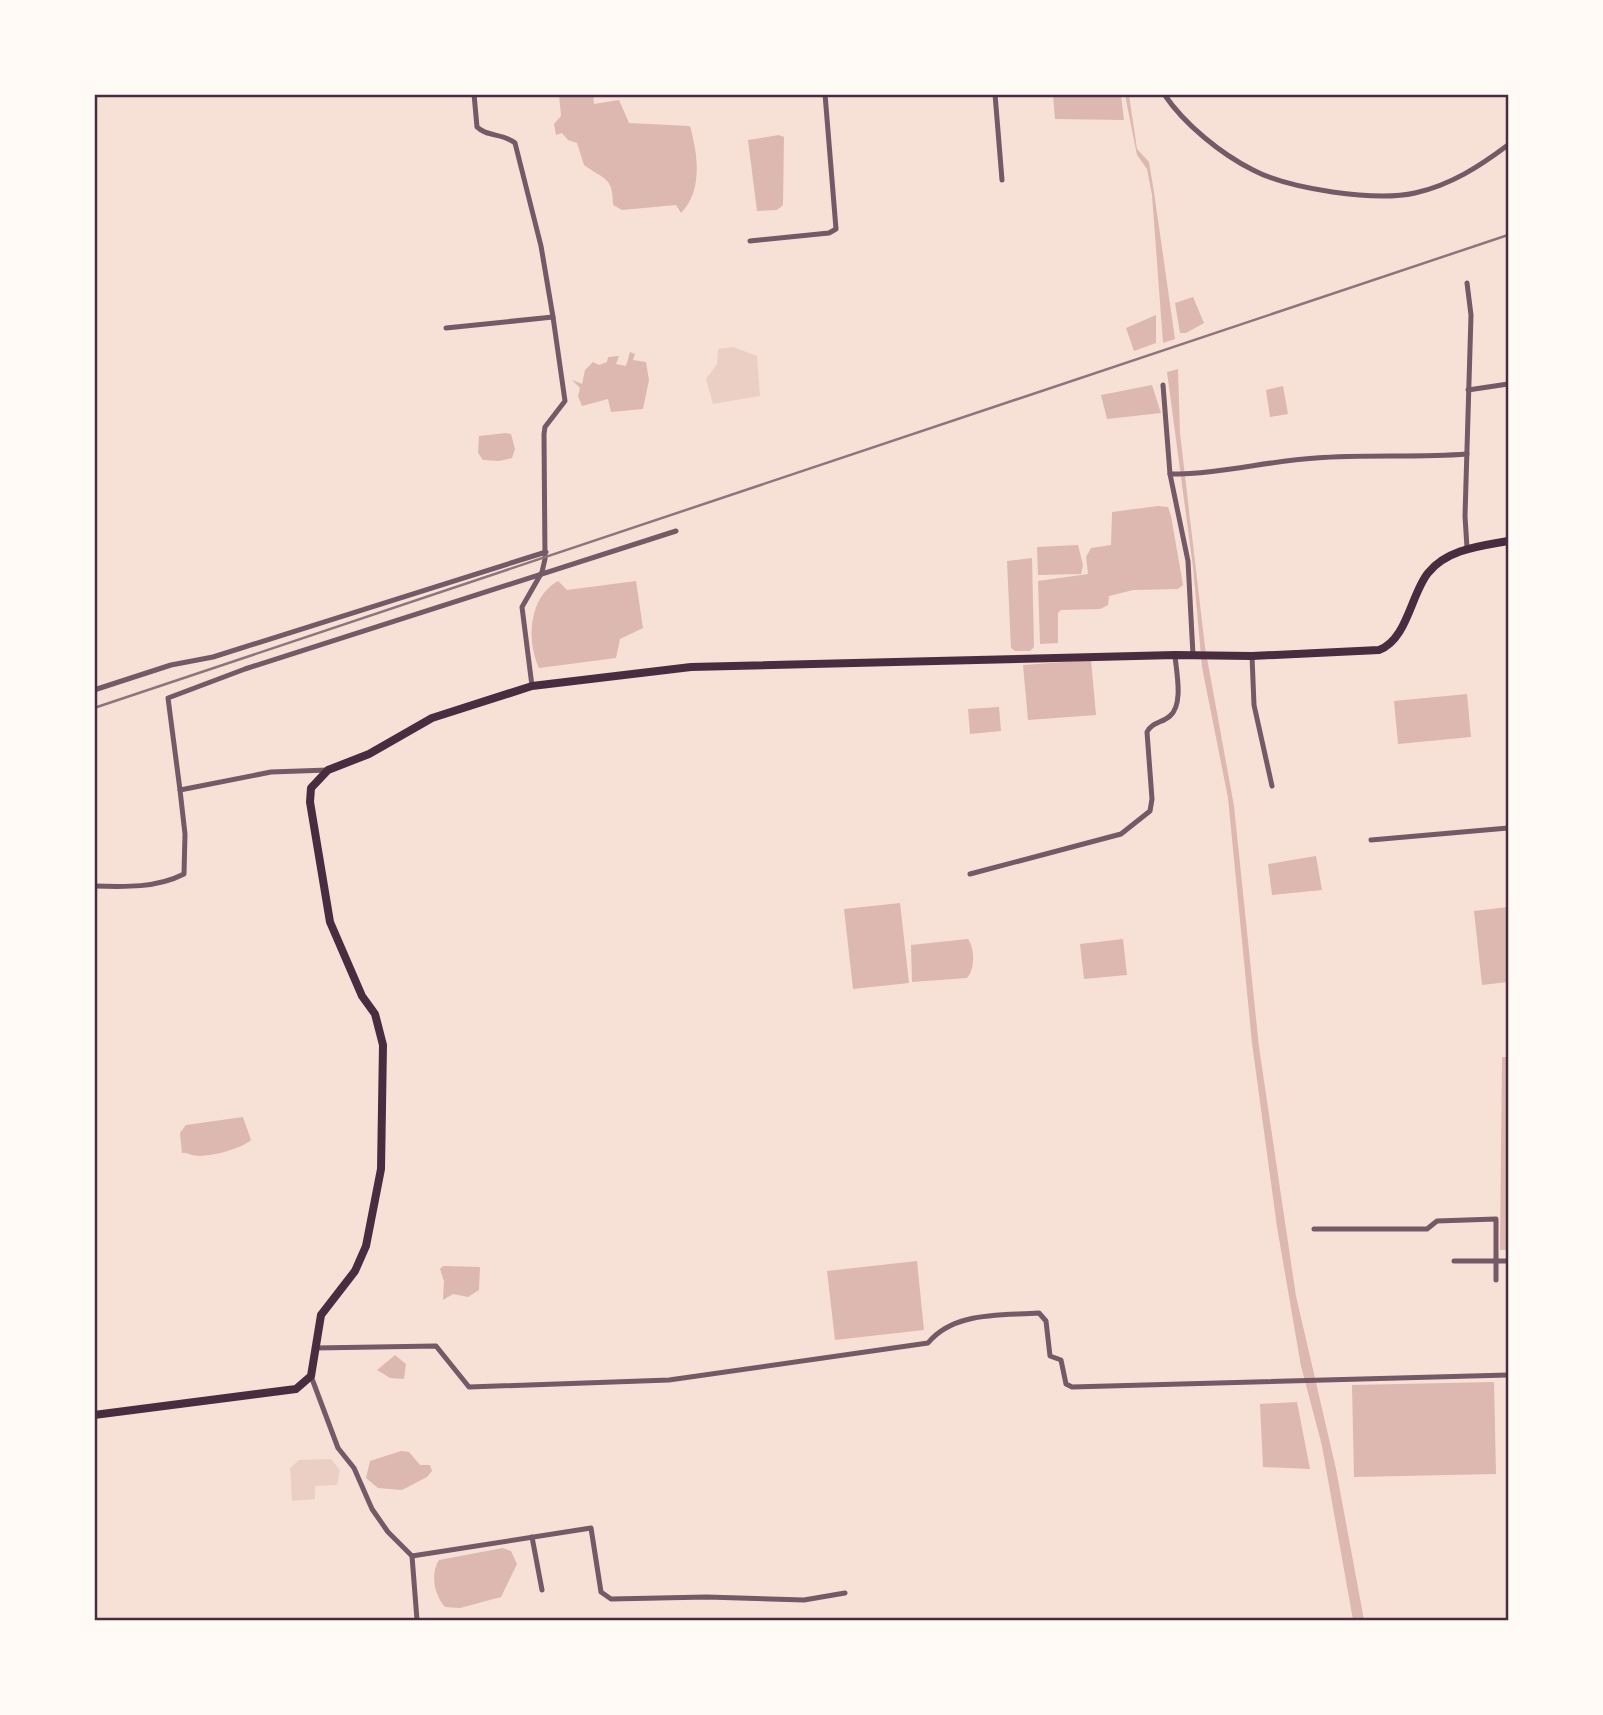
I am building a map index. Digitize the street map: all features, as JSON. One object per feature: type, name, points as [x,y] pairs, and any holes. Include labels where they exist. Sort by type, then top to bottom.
[{"type":"main road","points":[[94,1415],[296,1388],[311,1376],[321,1315],[355,1271],[366,1246],[381,1169],[383,1045],[375,1014],[362,996],[330,922],[310,802],[311,788],[328,771],[369,754],[432,719],[532,686],[691,667],[1175,655],[1252,656],[1383,649],[1399,631],[1430,570],[1467,548],[1508,541]]},
{"type":"street","points":[[474,94],[477,127],[482,131],[507,136],[515,143],[541,246],[565,401],[545,427],[546,552],[542,572],[522,607],[532,686]]},
{"type":"street","points":[[750,242],[829,233],[836,229],[825,94]]},
{"type":"street","points":[[995,94],[1002,180]]},
{"type":"street","points":[[1164,94],[1187,120],[1252,170],[1270,177],[1338,191],[1385,195],[1427,190],[1470,172],[1508,145]]},
{"type":"street","points":[[1467,283],[1471,315],[1466,454],[1467,548]]},
{"type":"street","points":[[446,328],[553,317]]},
{"type":"street","points":[[1468,390],[1508,384]]},
{"type":"street","points":[[1163,385],[1188,561],[1193,655]]},
{"type":"street","points":[[1174,474],[1230,471],[1312,458],[1355,455],[1411,458],[1466,454]]},
{"type":"street","points":[[94,886],[127,887],[169,882],[184,874],[185,834],[169,698],[245,669],[676,531]]},
{"type":"street","points":[[94,690],[171,665],[213,657],[546,552]]},
{"type":"street","points":[[970,874],[1121,834],[1150,811],[1152,799],[1147,732],[1153,724],[1168,718],[1175,708],[1175,655]]},
{"type":"street","points":[[1252,656],[1254,705],[1272,786]]},
{"type":"street","points":[[180,790],[271,772],[328,771]]},
{"type":"street","points":[[1371,840],[1508,828]]},
{"type":"street","points":[[1314,1229],[1427,1229],[1437,1221],[1496,1219],[1496,1280]]},
{"type":"street","points":[[1454,1261],[1508,1261]]},
{"type":"street","points":[[315,1348],[436,1346],[469,1387],[560,1386],[669,1380],[928,1343],[944,1328],[963,1320],[1039,1313],[1046,1321],[1050,1356],[1061,1360],[1066,1384],[1072,1387],[1508,1375]]},
{"type":"street","points":[[311,1376],[338,1448],[354,1468],[372,1508],[388,1532],[412,1556],[417,1620]]},
{"type":"street","points":[[412,1556],[591,1528],[601,1592],[611,1600],[706,1597],[804,1600],[845,1593]]},
{"type":"street","points":[[532,1537],[542,1590]]},
{"type":"shaded area","points":[[559,95],[593,95],[594,104],[619,100],[629,123],[690,126],[695,149],[696,183],[688,204],[681,213],[676,205],[622,210],[613,205],[609,184],[584,165],[577,143],[568,140],[562,133],[556,135],[554,124],[561,116]]},
{"type":"shaded area","points":[[1053,95],[1121,95],[1124,120],[1055,119]]},
{"type":"shaded area","points":[[1125,95],[1129,95],[1137,149],[1149,162],[1154,192],[1175,339],[1163,343],[1152,195],[1147,169],[1137,155]]},
{"type":"shaded area","points":[[779,135],[784,137],[783,205],[777,210],[757,211],[748,140]]},
{"type":"shaded area","points":[[1193,297],[1204,323],[1186,333],[1180,333],[1175,303]]},
{"type":"shaded area","points":[[1156,315],[1156,343],[1134,351],[1126,328]]},
{"type":"shaded area","points":[[733,347],[757,356],[760,396],[713,404],[706,379],[717,364],[718,349]]},
{"type":"shaded area","points":[[630,352],[635,354],[633,360],[646,362],[649,380],[643,409],[611,412],[608,399],[582,406],[578,396],[580,388],[572,380],[582,384],[585,370],[593,362],[599,365],[607,362],[608,357],[619,356],[616,364],[626,366]]},
{"type":"shaded area","points":[[1178,369],[1180,433],[1205,647],[1234,806],[1259,1047],[1296,1296],[1336,1469],[1364,1620],[1353,1620],[1322,1446],[1301,1366],[1277,1227],[1252,1043],[1228,798],[1202,667],[1193,567],[1167,372]]},
{"type":"shaded area","points":[[1152,385],[1161,413],[1107,419],[1101,395]]},
{"type":"shaded area","points":[[1283,386],[1288,414],[1270,417],[1266,390]]},
{"type":"shaded area","points":[[511,434],[515,449],[512,458],[483,460],[478,453],[479,436]]},
{"type":"shaded area","points":[[1168,507],[1171,516],[1183,585],[1178,589],[1133,590],[1109,596],[1108,605],[1100,609],[1061,610],[1058,613],[1058,643],[1040,644],[1038,581],[1088,574],[1086,557],[1091,548],[1111,545],[1112,512]]},
{"type":"shaded area","points":[[1078,545],[1083,565],[1081,574],[1038,575],[1037,547]]},
{"type":"shaded area","points":[[1032,558],[1034,647],[1030,651],[1015,651],[1011,648],[1007,561]]},
{"type":"shaded area","points":[[558,581],[567,590],[636,581],[643,628],[620,639],[616,658],[539,668],[532,644],[533,620],[541,597]]},
{"type":"shaded area","points":[[1091,660],[1096,715],[1028,720],[1023,665]]},
{"type":"shaded area","points":[[1467,694],[1471,737],[1398,744],[1394,701]]},
{"type":"shaded area","points":[[999,707],[1001,731],[970,734],[968,709]]},
{"type":"shaded area","points":[[1316,856],[1322,890],[1272,895],[1268,864]]},
{"type":"shaded area","points":[[900,903],[909,983],[853,989],[844,909]]},
{"type":"shaded area","points":[[1508,907],[1508,982],[1482,985],[1474,911]]},
{"type":"shaded area","points":[[968,939],[973,959],[972,970],[967,978],[912,982],[911,945]]},
{"type":"shaded area","points":[[1123,939],[1127,975],[1084,979],[1080,944]]},
{"type":"shaded area","points":[[1502,1057],[1508,1057],[1508,1250],[1500,1250]]},
{"type":"shaded area","points":[[243,1117],[251,1140],[246,1143],[214,1154],[198,1156],[182,1153],[180,1133],[186,1125]]},
{"type":"shaded area","points":[[917,1261],[924,1330],[835,1340],[827,1271]]},
{"type":"shaded area","points":[[443,1266],[480,1267],[479,1290],[468,1297],[453,1294],[443,1300],[444,1281],[440,1269]]},
{"type":"shaded area","points":[[395,1355],[406,1364],[404,1379],[390,1378],[377,1370]]},
{"type":"shaded area","points":[[1494,1382],[1496,1474],[1354,1477],[1352,1385]]},
{"type":"shaded area","points":[[1297,1402],[1310,1469],[1263,1467],[1260,1404]]},
{"type":"shaded area","points":[[401,1451],[409,1452],[420,1465],[430,1465],[432,1471],[427,1477],[402,1490],[378,1488],[366,1478],[370,1461]]},
{"type":"shaded area","points":[[331,1459],[340,1470],[337,1485],[315,1486],[315,1499],[292,1501],[290,1468],[299,1460]]},
{"type":"shaded area","points":[[503,1548],[511,1551],[517,1564],[501,1597],[460,1608],[445,1607],[434,1584],[439,1560]]},
{"type":"railway","points":[[94,708],[1508,235]]}]
